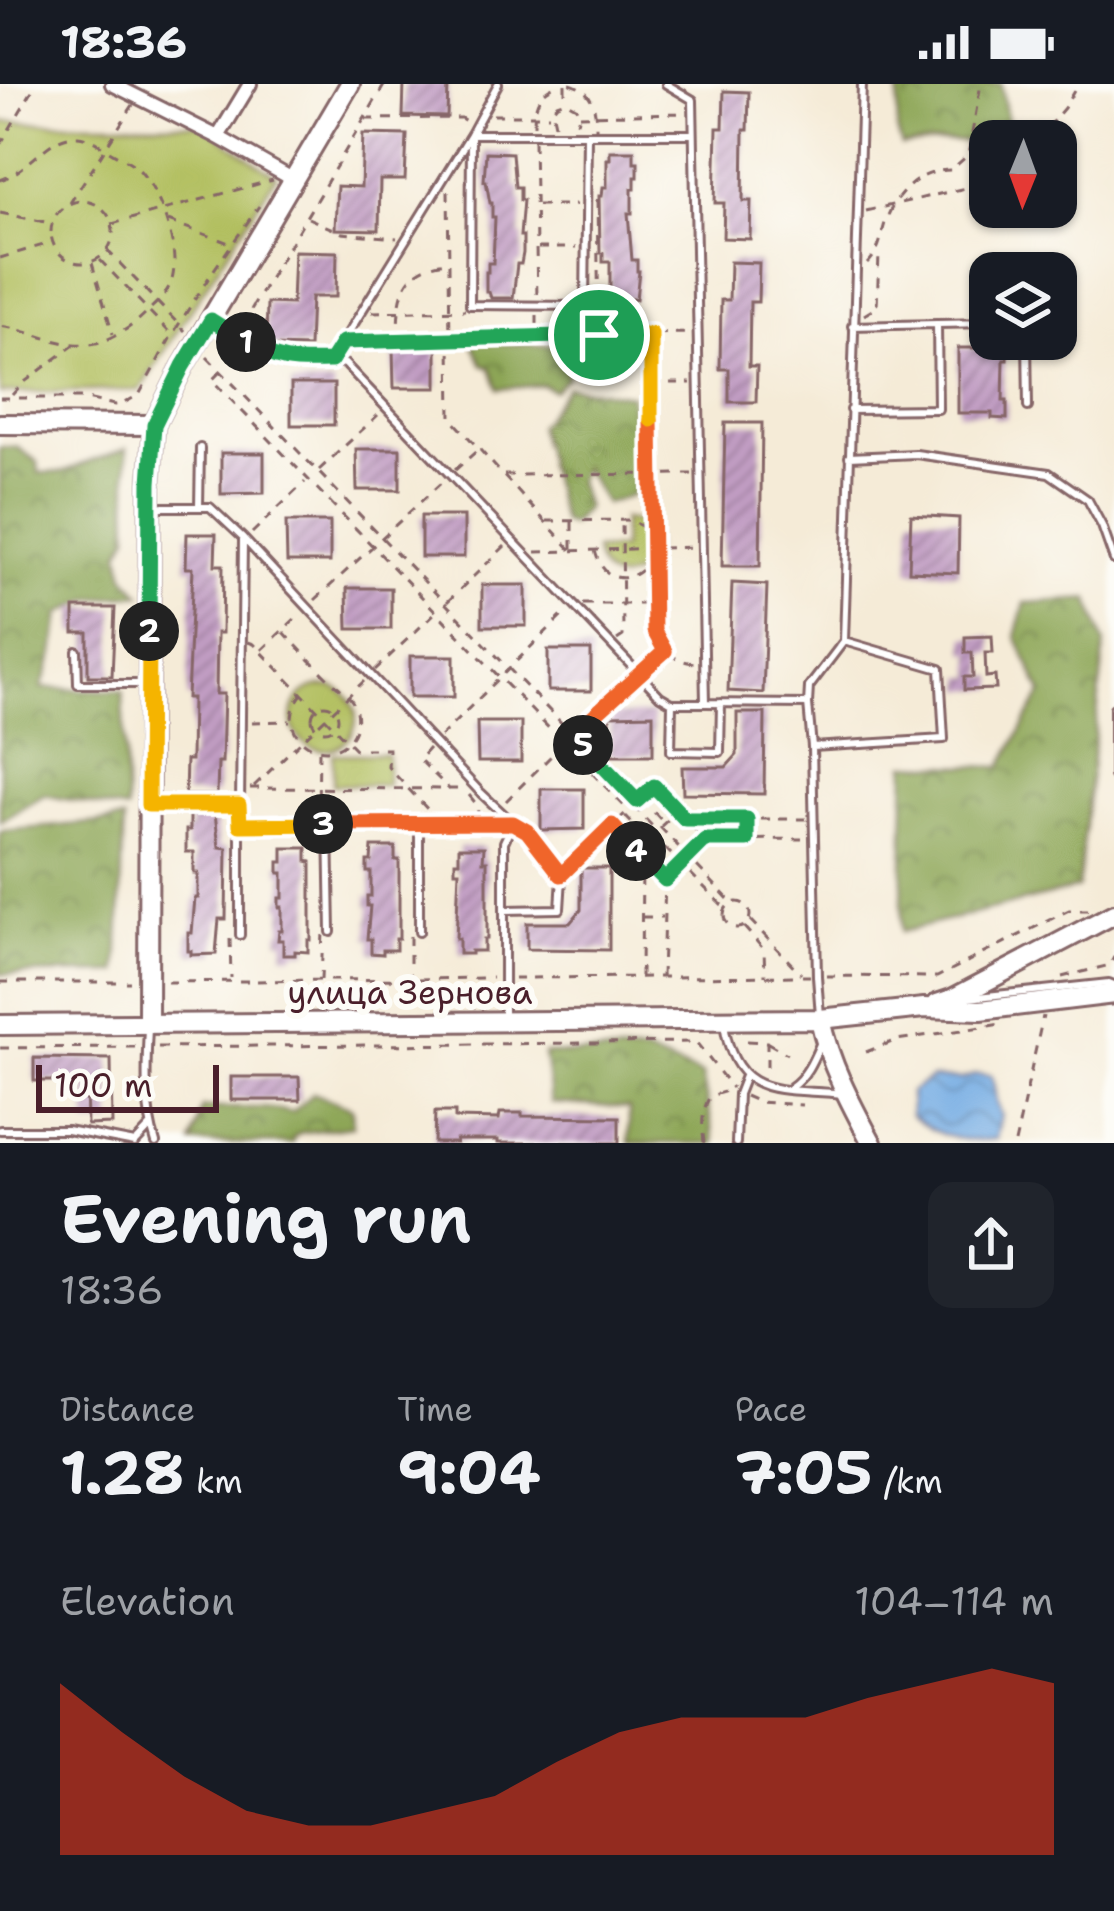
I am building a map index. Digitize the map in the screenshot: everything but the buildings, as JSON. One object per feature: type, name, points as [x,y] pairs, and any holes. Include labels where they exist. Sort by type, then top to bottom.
[{"type":"main road","points":[[148,1024],[154,425],[195,346],[350,84]]},
{"type":"main road","points":[[0,424],[154,425]]},
{"type":"main road","points":[[925,1008],[952,999],[1114,914]]},
{"type":"main road","points":[[925,1008],[981,1010],[1045,995],[1114,990]]},
{"type":"main road","name":"улица Зернова","points":[[0,1025],[724,1019],[822,1027],[925,1008]]},
{"type":"main road","points":[[822,1027],[872,1143]]},
{"type":"street","points":[[112,84],[138,93],[294,180]]},
{"type":"street","points":[[218,137],[250,84]]},
{"type":"lane","points":[[331,361],[498,84]]},
{"type":"lane","points":[[666,84],[692,100],[693,113],[705,703]]},
{"type":"lane","points":[[788,1090],[811,1065],[822,1027],[808,704],[809,688],[844,641],[862,84]]},
{"type":"lane","points":[[474,130],[693,134]]},
{"type":"lane","points":[[474,130],[470,305],[585,306],[587,134]]},
{"type":"lane","points":[[211,320],[278,360],[345,364],[660,696],[672,703],[808,704]]},
{"type":"lane","points":[[852,326],[969,323]]},
{"type":"lane","points":[[850,410],[938,409],[937,324]]},
{"type":"lane","points":[[1027,360],[1028,406]]},
{"type":"lane","points":[[199,507],[200,448]]},
{"type":"lane","points":[[849,457],[916,454],[1049,473],[1088,500],[1114,560]]},
{"type":"lane","points":[[151,507],[210,507],[247,536],[434,743],[513,823],[527,831],[561,875],[560,909],[504,910]]},
{"type":"lane","points":[[240,935],[247,536]]},
{"type":"lane","points":[[812,747],[944,739],[940,669],[844,641]]},
{"type":"lane","points":[[77,651],[78,683],[148,684]]},
{"type":"lane","points":[[672,703],[671,751],[720,752],[721,703]]},
{"type":"lane","points":[[1114,708],[1114,776]]},
{"type":"lane","points":[[148,805],[239,805]]},
{"type":"lane","points":[[240,825],[513,823]]},
{"type":"lane","points":[[505,1022],[504,842],[513,823]]},
{"type":"lane","points":[[329,824],[331,932]]},
{"type":"lane","points":[[419,824],[419,932]]},
{"type":"lane","points":[[952,999],[1045,995]]},
{"type":"lane","points":[[724,1019],[727,1042],[745,1076],[768,1087],[847,1094]]},
{"type":"lane","points":[[148,1024],[146,1069],[156,1143]]},
{"type":"lane","points":[[736,1143],[736,1092],[745,1076]]},
{"type":"lane","points":[[0,1130],[67,1130],[135,1143],[151,1126]]},
{"type":"path","points":[[0,145],[36,84]]},
{"type":"path","points":[[236,336],[385,84]]},
{"type":"path","points":[[565,84],[565,101]]},
{"type":"path","points":[[537,337],[534,115],[541,96],[565,84],[586,87],[596,128]]},
{"type":"path","points":[[852,326],[877,307],[878,252],[887,218],[902,191],[935,170],[951,170],[968,155],[981,84]]},
{"type":"path","points":[[1054,120],[1078,84]]},
{"type":"path","points":[[69,204],[138,93]]},
{"type":"path","points":[[551,115],[565,101],[577,107],[578,121],[571,128]]},
{"type":"path","points":[[579,115],[693,113]]},
{"type":"path","points":[[482,115],[551,115]]},
{"type":"path","points":[[551,115],[559,128]]},
{"type":"path","points":[[364,119],[461,118],[474,130]]},
{"type":"path","points":[[0,180],[15,176],[49,145],[74,135],[88,138],[135,166],[149,182],[166,220],[174,264],[169,290],[158,302],[136,322],[93,344],[0,326]]},
{"type":"path","points":[[0,398],[81,398],[122,404],[140,395],[172,335],[278,178],[112,224]]},
{"type":"path","points":[[443,179],[448,186],[451,418],[572,550]]},
{"type":"path","points":[[596,186],[599,335]]},
{"type":"path","points":[[856,213],[969,187]]},
{"type":"path","points":[[69,204],[95,204],[107,213],[113,234],[99,258],[70,260],[58,252],[52,223],[69,204]]},
{"type":"path","points":[[535,205],[597,205]]},
{"type":"path","points":[[0,213],[52,223]]},
{"type":"path","points":[[306,218],[342,233],[406,239]]},
{"type":"path","points":[[166,220],[232,244]]},
{"type":"path","points":[[0,257],[53,242]]},
{"type":"path","points":[[536,248],[597,248]]},
{"type":"path","points":[[107,250],[578,740],[632,806],[631,822],[639,830],[656,831],[732,903],[746,905],[749,919],[802,975]]},
{"type":"path","points":[[866,265],[878,252]]},
{"type":"path","points":[[99,258],[172,335]]},
{"type":"path","points":[[92,261],[114,336]]},
{"type":"path","points":[[398,340],[400,297],[411,278],[425,267],[449,262]]},
{"type":"path","points":[[127,289],[136,279]]},
{"type":"path","points":[[361,312],[467,310],[470,305]]},
{"type":"path","points":[[343,342],[697,333]]},
{"type":"path","points":[[651,334],[654,631],[665,651],[682,661],[704,663]]},
{"type":"path","points":[[10,398],[76,344]]},
{"type":"path","points":[[221,371],[212,380],[568,748],[648,822],[681,865],[726,909]]},
{"type":"path","points":[[651,383],[698,383]]},
{"type":"path","points":[[247,536],[386,407]]},
{"type":"path","points":[[261,651],[479,448]]},
{"type":"path","points":[[308,479],[317,471]]},
{"type":"path","points":[[503,475],[700,474]]},
{"type":"path","points":[[611,644],[623,636],[622,519]]},
{"type":"path","points":[[572,520],[572,550]]},
{"type":"path","points":[[545,521],[630,520],[648,533],[653,548],[644,570],[622,578],[603,569],[595,550]]},
{"type":"path","points":[[253,788],[512,539]]},
{"type":"path","points":[[524,552],[702,546]]},
{"type":"path","points":[[436,612],[446,603]]},
{"type":"path","points":[[450,790],[419,759],[573,604],[653,604]]},
{"type":"path","points":[[282,631],[348,696],[356,722],[347,741],[319,750],[302,741],[292,722],[302,694]]},
{"type":"path","points":[[242,640],[254,644],[355,749],[388,749],[388,767],[441,824]]},
{"type":"path","points":[[556,752],[559,738],[580,728],[665,651]]},
{"type":"path","points":[[316,708],[328,705],[339,717],[335,727],[326,731],[316,727]]},
{"type":"path","points":[[316,708],[316,727]]},
{"type":"path","points":[[241,722],[292,722]]},
{"type":"path","points":[[506,801],[556,752],[578,740],[580,728]]},
{"type":"path","points":[[318,824],[319,750]]},
{"type":"path","points":[[561,875],[654,786],[705,840],[814,838]]},
{"type":"path","points":[[240,788],[464,789],[477,806],[479,823]]},
{"type":"path","points":[[632,806],[648,806],[656,814],[656,831]]},
{"type":"path","points":[[631,822],[648,806]]},
{"type":"path","points":[[635,851],[677,811]]},
{"type":"path","points":[[639,830],[656,814]]},
{"type":"path","points":[[685,819],[814,819]]},
{"type":"path","points":[[747,819],[747,840]]},
{"type":"path","points":[[612,825],[665,880],[662,977]]},
{"type":"path","points":[[665,880],[705,840]]},
{"type":"path","points":[[641,977],[643,857]]},
{"type":"path","points":[[732,903],[724,916],[729,924],[743,926],[749,919]]},
{"type":"path","points":[[167,982],[937,977],[1069,910],[1091,910]]},
{"type":"path","points":[[642,917],[664,917]]},
{"type":"path","points":[[743,926],[764,950],[765,976]]},
{"type":"path","points":[[321,980],[321,932],[331,932]]},
{"type":"path","points":[[410,979],[410,932],[419,932]]},
{"type":"path","points":[[231,981],[230,935],[240,935]]},
{"type":"path","points":[[764,950],[772,944]]},
{"type":"path","points":[[1015,1143],[1046,982],[1113,962]]},
{"type":"path","points":[[0,982],[132,982]]},
{"type":"path","points":[[866,1052],[897,1040],[1010,1022]]},
{"type":"path","points":[[746,1041],[766,1042],[787,1054]]},
{"type":"path","points":[[0,1048],[696,1042],[736,1092],[759,1102],[802,1106]]},
{"type":"path","points":[[766,1042],[767,1070]]},
{"type":"path","points":[[704,1143],[702,1119],[710,1096],[736,1092]]},
{"type":"green space","points":[[899,84],[1001,84],[1007,120],[969,120],[969,142],[902,146],[897,130]]},
{"type":"green space","points":[[0,122],[202,124],[276,176],[140,390],[0,393]]},
{"type":"green space","points":[[472,342],[560,346],[568,376],[554,391],[543,385],[498,389],[491,368],[483,365]]},
{"type":"green space","points":[[567,386],[631,395],[635,456],[633,495],[605,504],[583,467],[577,482],[586,508],[571,525],[562,522],[538,427]]},
{"type":"green space","points":[[0,447],[17,447],[38,462],[39,473],[62,472],[127,448],[129,535],[120,552],[125,575],[141,594],[91,599],[60,614],[54,654],[42,688],[123,691],[127,811],[44,795],[0,822]]},
{"type":"green space","points":[[622,519],[644,527],[653,539],[652,554],[643,567],[616,579],[603,571],[595,550],[622,549]]},
{"type":"green space","points":[[1089,599],[1105,644],[1078,888],[901,932],[906,764],[1001,767],[1042,693],[1016,636],[1025,603]]},
{"type":"green space","points":[[324,686],[347,695],[356,718],[347,741],[324,750],[301,741],[292,718],[301,695]]},
{"type":"green space","points":[[333,754],[387,754],[387,785],[333,785]]},
{"type":"green space","points":[[124,820],[118,973],[0,974],[0,831]]},
{"type":"green space","points":[[645,1053],[702,1075],[715,1143],[629,1143],[629,1108],[551,1103],[544,1054]]},
{"type":"green space","points":[[313,1093],[352,1108],[353,1126],[300,1133],[293,1143],[192,1143],[202,1108],[293,1112]]},
{"type":"water","points":[[991,1076],[993,1081],[1001,1115],[996,1139],[950,1137],[911,1116],[910,1092],[931,1078],[962,1079]]},
{"type":"route","points":[[211,320],[263,353],[288,362],[331,361],[343,342],[599,335],[651,334],[654,631],[665,651],[580,728],[578,740],[637,801],[654,786],[685,819],[747,819],[747,840],[705,840],[665,880],[612,825],[561,875],[527,831],[513,823],[240,825],[239,805],[148,805],[154,425],[211,320]]}]
